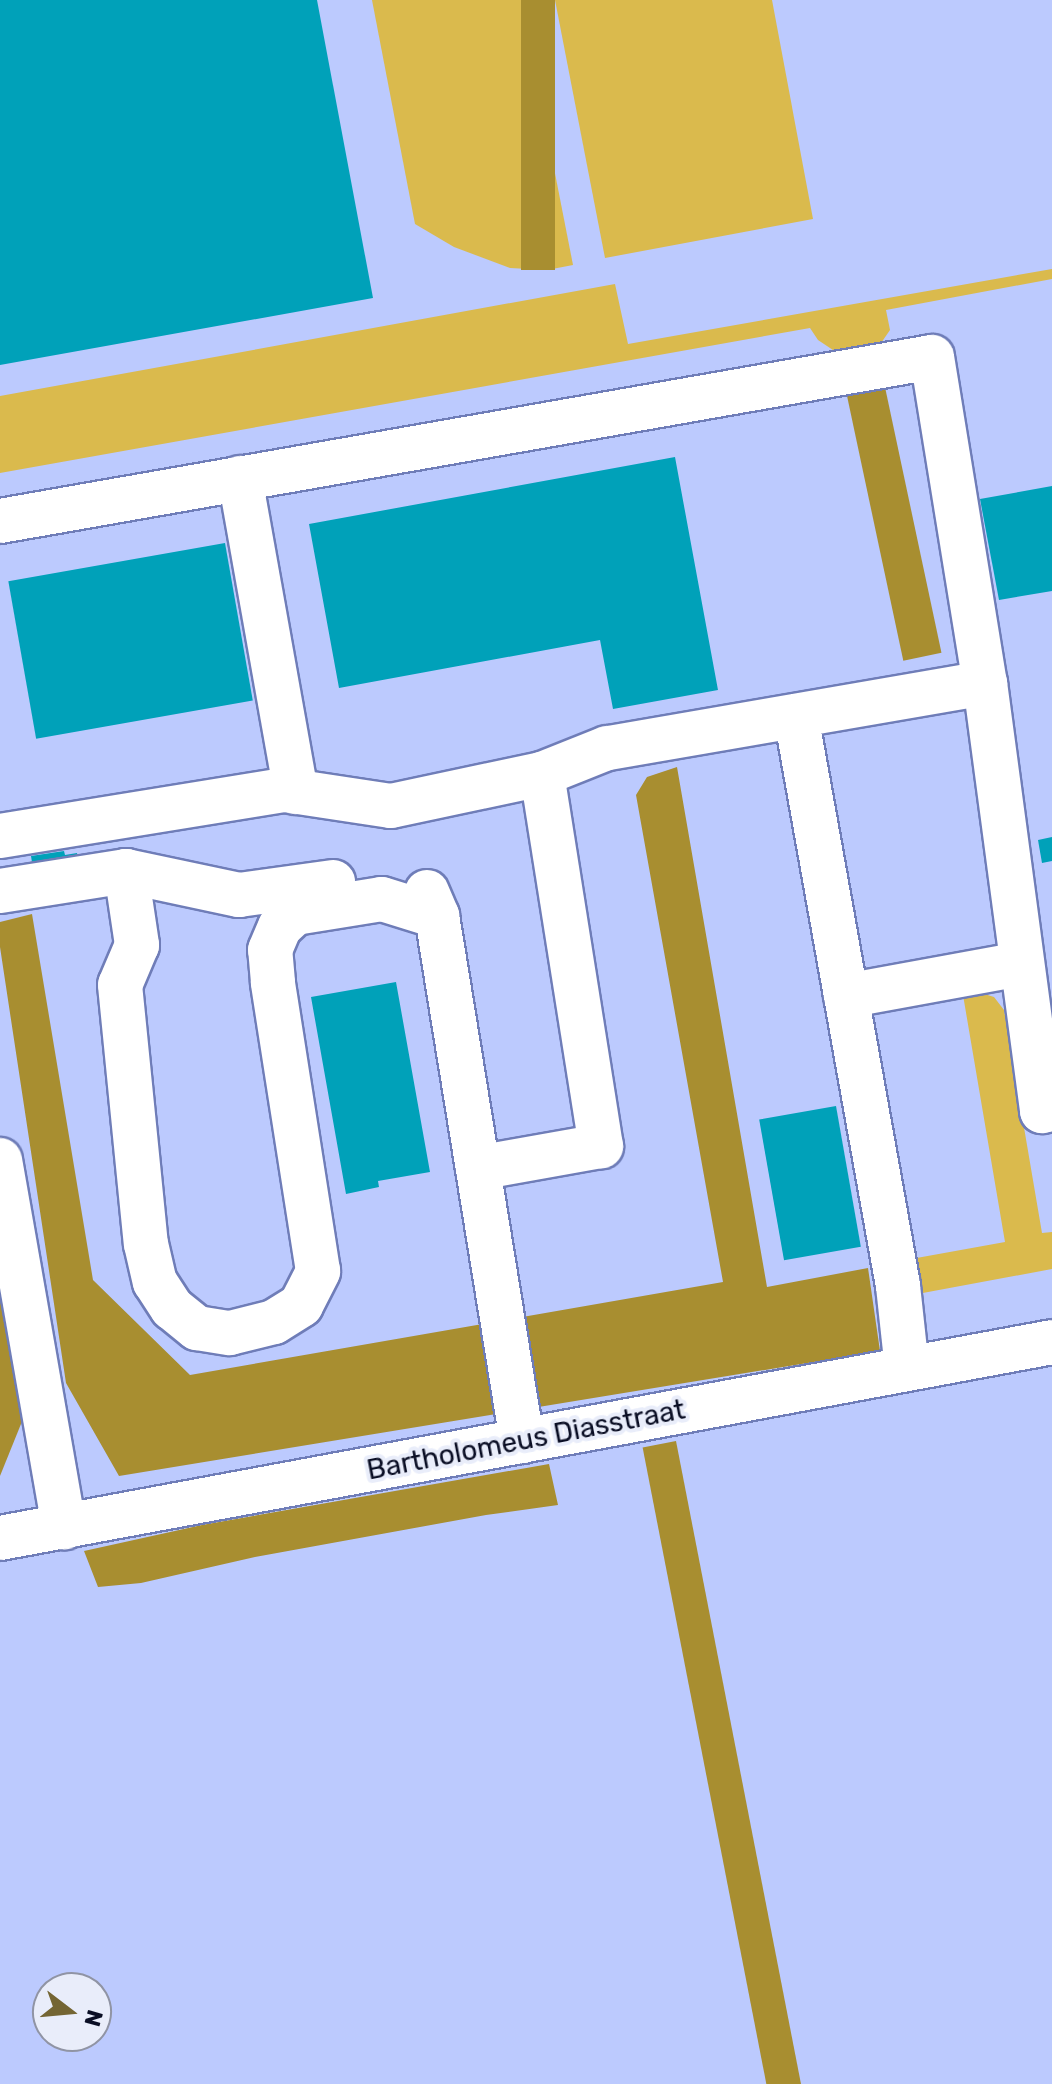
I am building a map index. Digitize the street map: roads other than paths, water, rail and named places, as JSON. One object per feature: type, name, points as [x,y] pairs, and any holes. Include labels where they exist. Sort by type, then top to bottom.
[{"type":"street","points":[[0,521],[932,357],[985,683],[1020,964],[1042,1111],[1052,1109]]},
{"type":"street","points":[[240,478],[296,792]]},
{"type":"street","points":[[0,836],[285,790],[391,806],[542,774],[607,748],[985,683]]},
{"type":"street","points":[[796,716],[898,1286],[907,1369]]},
{"type":"street","points":[[478,1168],[601,1146],[542,774]]},
{"type":"street","points":[[126,871],[137,945],[120,985],[146,1244],[155,1282],[172,1308],[197,1328],[230,1333],[260,1325],[301,1305],[318,1271],[273,982],[270,950],[280,927],[295,913],[382,899],[437,916]]},
{"type":"street","points":[[0,891],[126,871],[239,895],[383,875],[409,876],[430,895],[437,916],[522,1441]]},
{"type":"street","points":[[846,996],[1020,964]]},
{"type":"street","points":[[0,1160],[64,1527]]},
{"type":"street","name":"Bartholomeus Diasstraat","points":[[0,1538],[1052,1342]]}]
